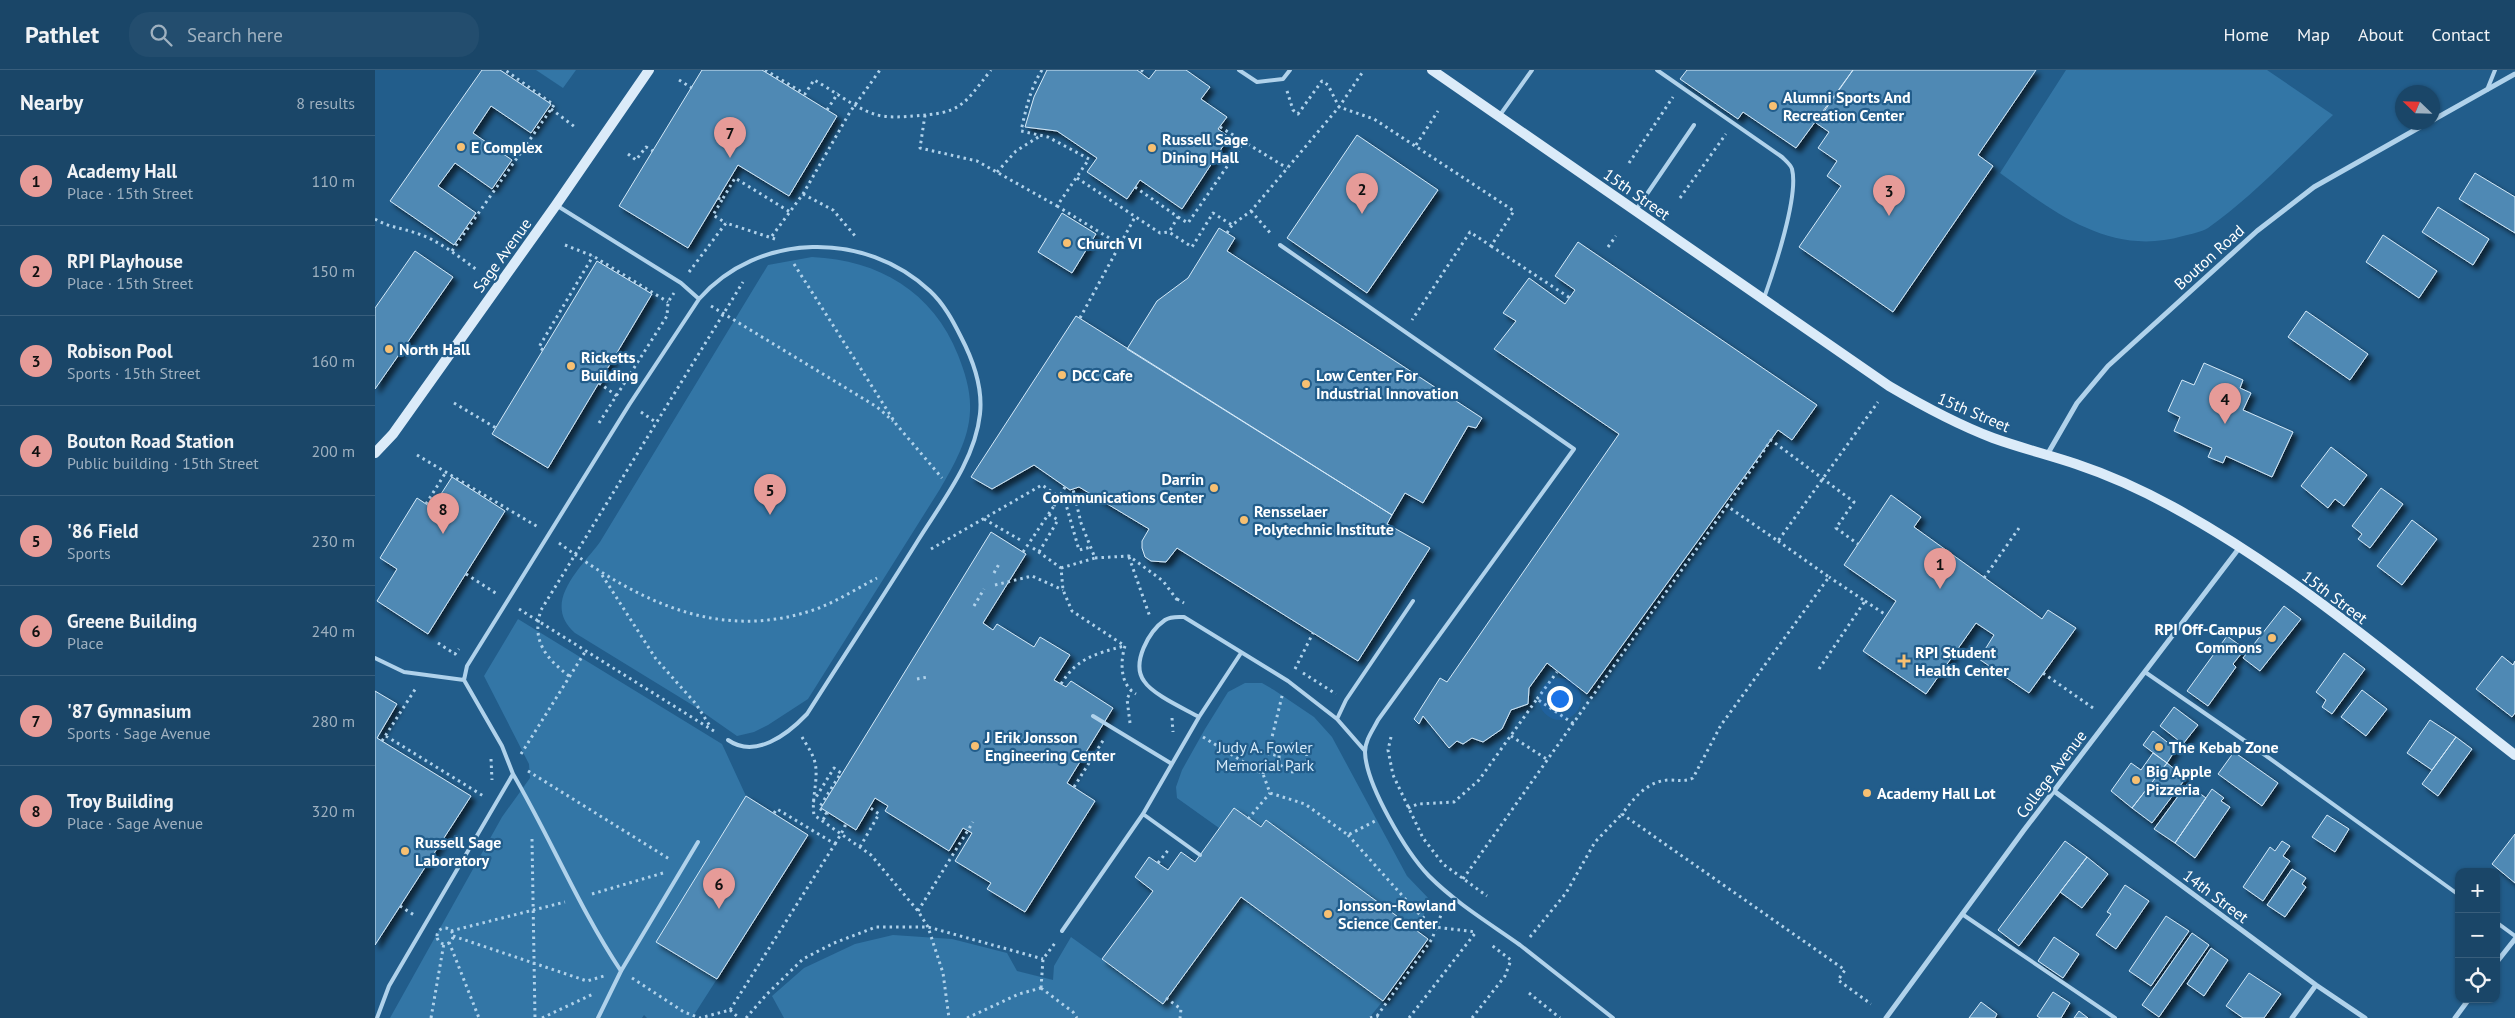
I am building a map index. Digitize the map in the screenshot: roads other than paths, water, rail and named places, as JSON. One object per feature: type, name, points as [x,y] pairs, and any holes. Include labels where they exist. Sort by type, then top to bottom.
[{"type":"street","name":"Sage Avenue","points":[[375,453],[393,434],[556,205],[649,70]]},
{"type":"street","name":"15th Street","points":[[1433,70],[1889,386],[1944,418],[1992,438],[2076,464],[2127,484],[2174,508],[2240,548],[2305,592],[2515,754]]},
{"type":"street","points":[[2440,116],[2515,74]]},
{"type":"street","name":"Bouton Road","points":[[2047,456],[2077,403],[2108,366],[2257,231],[2314,187],[2415,130]]},
{"type":"street","name":"College Avenue","points":[[1886,1018],[2054,791],[2240,548]]},
{"type":"street","name":"14th Street","points":[[2054,791],[2316,985],[2365,1018]]},
{"type":"street","points":[[2500,958],[2515,937]]},
{"type":"street","points":[[2292,1018],[2316,985]]},
{"type":"street","points":[[2455,1018],[2466,1003]]},
{"type":"lane","points":[[1239,70],[1257,82],[1283,79],[1290,70]]},
{"type":"lane","points":[[1499,116],[1533,70]]},
{"type":"lane","points":[[1657,70],[1782,157],[1792,167],[1793,184],[1789,206],[1775,267],[1763,300]]},
{"type":"lane","points":[[2487,90],[2495,70]]},
{"type":"lane","points":[[1635,211],[1694,125]]},
{"type":"lane","points":[[556,205],[681,283],[699,299]]},
{"type":"lane","points":[[1280,245],[1574,449],[1378,720],[1369,737],[1365,751]]},
{"type":"lane","points":[[621,971],[578,898],[537,815],[513,774],[502,746],[464,680],[467,666],[629,405],[699,299],[722,276],[758,257],[785,250],[837,248],[869,254],[909,274],[930,291],[952,319],[971,358],[978,387],[980,413],[967,459],[807,714],[795,726],[763,745],[751,749],[738,747],[728,740]]},
{"type":"lane","points":[[1337,718],[1346,700],[1413,601]]},
{"type":"lane","points":[[1199,717],[1144,682],[1139,668],[1140,656],[1155,630],[1167,619],[1184,617],[1288,681],[1337,718],[1365,751],[1387,816],[1411,856],[1429,876],[1451,896],[1522,947],[1613,1018]]},
{"type":"lane","points":[[1062,932],[1143,814],[1191,730],[1241,653]]},
{"type":"lane","points":[[375,658],[404,672],[464,680]]},
{"type":"lane","points":[[2145,672],[2258,750],[2455,892]]},
{"type":"lane","points":[[1093,716],[1172,764]]},
{"type":"lane","points":[[377,1018],[389,986],[513,774]]},
{"type":"lane","points":[[1143,814],[1200,855]]},
{"type":"lane","points":[[598,1018],[621,971],[698,842]]},
{"type":"lane","points":[[1962,914],[2115,1018]]},
{"type":"lane","points":[[2500,925],[2515,937]]},
{"type":"place","name":"Alumni Sports And Recreation Center","points":[[1773,106]]},
{"type":"place","name":"E Complex","points":[[461,147]]},
{"type":"place","name":"Russell Sage Dining Hall","points":[[1152,148]]},
{"type":"place","name":"'87 Gymnasium","points":[[730,158]]},
{"type":"place","name":"RPI Playhouse","points":[[1362,214]]},
{"type":"place","name":"Robison Pool","points":[[1889,216]]},
{"type":"place","name":"Church VI","points":[[1067,243]]},
{"type":"place","name":"North Hall","points":[[389,349]]},
{"type":"place","name":"Ricketts Building","points":[[571,366]]},
{"type":"place","name":"DCC Cafe","points":[[1062,375]]},
{"type":"place","name":"Low Center For Industrial Innovation","points":[[1306,384]]},
{"type":"place","name":"Bouton Road Station","points":[[2225,424]]},
{"type":"place","name":"Darrin Communications Center","points":[[1214,488]]},
{"type":"place","name":"'86 Field","points":[[770,515]]},
{"type":"place","name":"Rensselaer Polytechnic Institute","points":[[1244,520]]},
{"type":"place","name":"Troy Building","points":[[443,534]]},
{"type":"place","name":"Academy Hall","points":[[1940,589]]},
{"type":"place","name":"RPI Off-Campus Commons","points":[[2272,638]]},
{"type":"place","name":"RPI Student Health Center","points":[[1904,661]]},
{"type":"place","name":"J Erik Jonsson Engineering Center","points":[[975,746]]},
{"type":"place","name":"The Kebab Zone","points":[[2159,747]]},
{"type":"place","name":"Big Apple Pizzeria","points":[[2136,780]]},
{"type":"place","name":"Academy Hall Lot","points":[[1867,793]]},
{"type":"place","name":"Russell Sage Laboratory","points":[[405,851]]},
{"type":"place","name":"Greene Building","points":[[719,909]]},
{"type":"place","name":"Jonsson-Rowland Science Center","points":[[1328,914]]},
{"type":"park label","name":"Judy A. Fowler Memorial Park","points":[[1265,756]]}]
